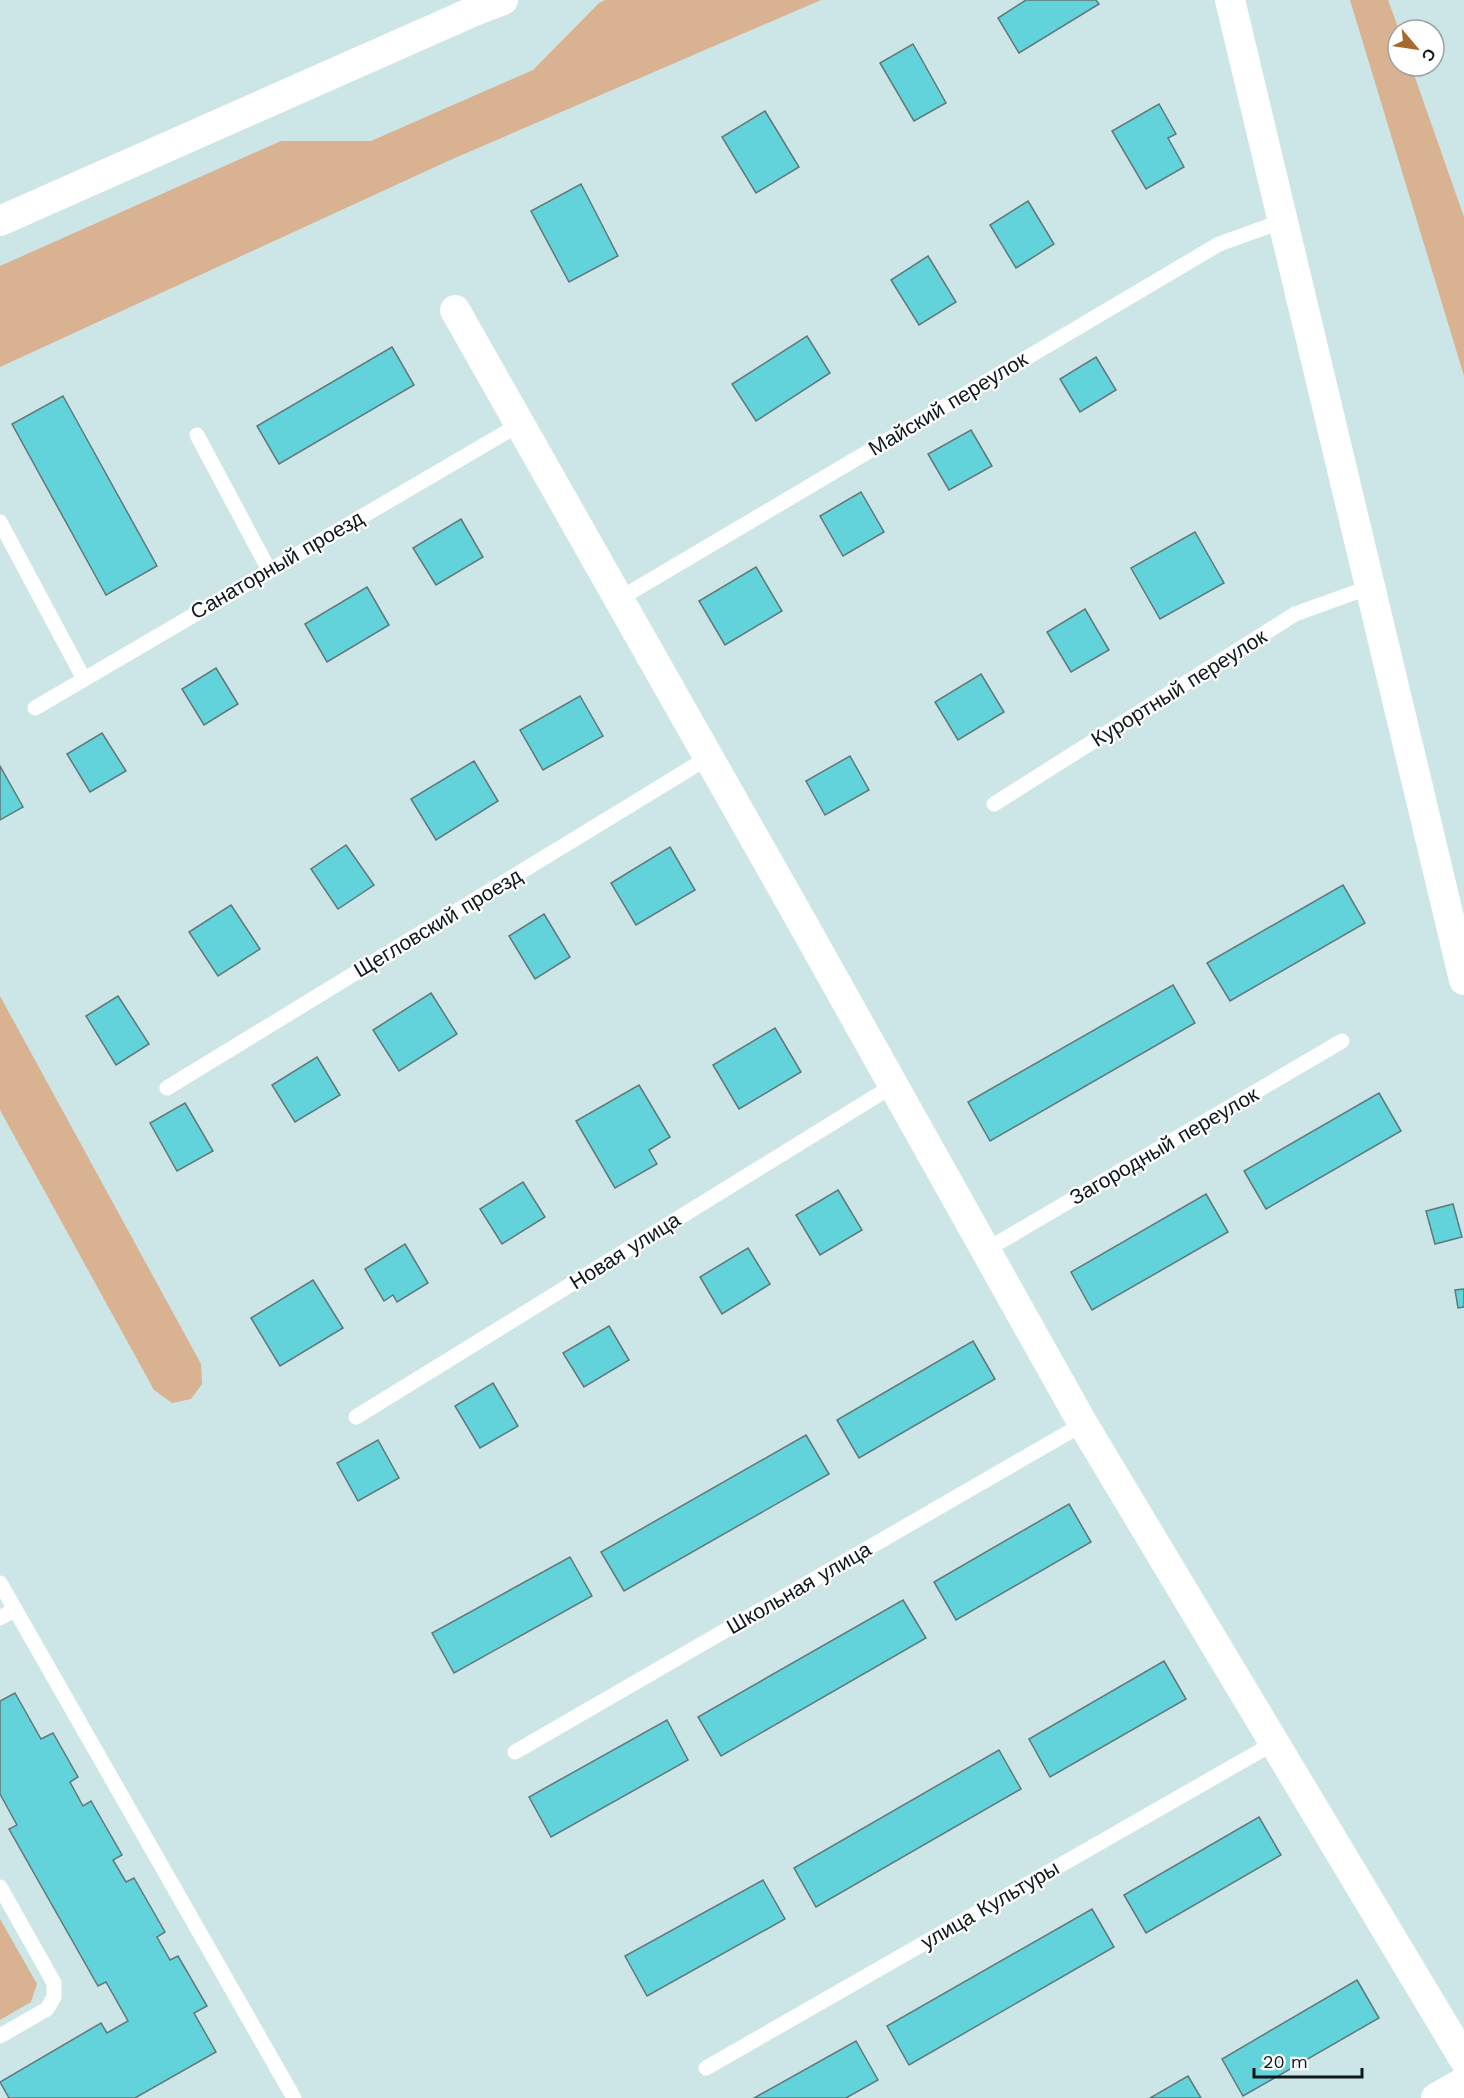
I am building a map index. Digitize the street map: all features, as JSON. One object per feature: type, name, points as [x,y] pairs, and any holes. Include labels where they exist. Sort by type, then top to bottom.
[{"type":"street","points":[[0,221],[503,0]]},
{"type":"street","points":[[1230,0],[1464,980]]},
{"type":"street","points":[[455,310],[894,1085],[1083,1425],[1464,2059]]},
{"type":"street","points":[[1436,2098],[1464,2082]]},
{"type":"lane","name":"Майский переулок","points":[[619,599],[1219,243],[1283,221]]},
{"type":"lane","name":"Санаторный проезд","points":[[35,708],[520,424]]},
{"type":"lane","points":[[197,435],[269,570]]},
{"type":"lane","points":[[0,522],[84,679]]},
{"type":"lane","name":"Курортный переулок","points":[[994,804],[1295,614],[1370,587]]},
{"type":"lane","name":"Щегловский проезд","points":[[167,1088],[709,757]]},
{"type":"lane","name":"Загородный переулок","points":[[986,1250],[1342,1041]]},
{"type":"lane","name":"Новая улица","points":[[356,1417],[894,1085]]},
{"type":"lane","name":"Школьная улица","points":[[515,1752],[1083,1425]]},
{"type":"lane","points":[[0,1583],[293,2098]]},
{"type":"lane","points":[[0,1618],[15,1609]]},
{"type":"lane","name":"улица Культуры","points":[[706,2068],[1274,1743]]},
{"type":"lane","points":[[0,1887],[54,1983],[54,1996],[47,2009],[0,2036]]},
{"type":"shaded area","points":[[605,0],[821,0],[448,161],[0,367],[0,266],[281,141],[371,141],[533,70],[599,3]]},
{"type":"shaded area","points":[[1350,0],[1388,0],[1395,18],[1386,18],[1386,78],[1415,78],[1464,217],[1464,376]]},
{"type":"shaded area","points":[[0,996],[201,1364],[202,1384],[191,1399],[172,1403],[154,1390],[0,1110]]},
{"type":"shaded area","points":[[0,1919],[37,1984],[31,2002],[0,2020]]},
{"type":"building","points":[[1026,0],[1096,0],[1099,4],[1019,53],[998,18]]},
{"type":"building","points":[[913,44],[946,103],[914,121],[880,63]]},
{"type":"building","points":[[1159,104],[1176,134],[1168,138],[1184,167],[1146,189],[1112,131]]},
{"type":"building","points":[[765,111],[799,167],[756,193],[722,137]]},
{"type":"building","points":[[581,184],[618,256],[569,282],[531,211]]},
{"type":"building","points":[[1028,201],[1054,244],[1016,268],[990,225]]},
{"type":"building","points":[[928,256],[956,302],[919,325],[891,280]]},
{"type":"building","points":[[807,336],[830,373],[756,421],[732,384]]},
{"type":"building","points":[[392,347],[414,385],[279,464],[257,426]]},
{"type":"building","points":[[1096,357],[1116,390],[1080,412],[1060,379]]},
{"type":"building","points":[[63,396],[157,566],[106,595],[12,424]]},
{"type":"building","points":[[971,430],[992,466],[949,490],[928,454]]},
{"type":"building","points":[[861,492],[884,532],[843,556],[820,516]]},
{"type":"building","points":[[461,519],[483,557],[436,585],[413,548]]},
{"type":"building","points":[[1195,532],[1224,583],[1160,619],[1131,568]]},
{"type":"building","points":[[756,567],[782,611],[725,645],[699,601]]},
{"type":"building","points":[[367,587],[389,625],[327,662],[305,624]]},
{"type":"building","points":[[1085,609],[1109,650],[1071,672],[1047,632]]},
{"type":"building","points":[[216,668],[238,704],[204,725],[182,689]]},
{"type":"building","points":[[981,674],[1004,712],[958,740],[935,702]]},
{"type":"building","points":[[580,696],[603,736],[543,770],[520,730]]},
{"type":"building","points":[[102,733],[126,771],[90,792],[67,754]]},
{"type":"building","points":[[850,756],[869,790],[825,815],[806,781]]},
{"type":"building","points":[[474,761],[498,801],[436,840],[411,799]]},
{"type":"building","points":[[0,766],[23,807],[0,820]]},
{"type":"building","points":[[346,845],[374,885],[338,909],[311,869]]},
{"type":"building","points":[[670,847],[695,890],[636,925],[611,883]]},
{"type":"building","points":[[1343,885],[1365,923],[1230,1001],[1207,963]]},
{"type":"building","points":[[231,905],[260,949],[218,976],[189,932]]},
{"type":"building","points":[[544,914],[570,957],[535,979],[509,936]]},
{"type":"building","points":[[1173,985],[1195,1023],[990,1141],[968,1102]]},
{"type":"building","points":[[431,993],[457,1034],[399,1071],[373,1030]]},
{"type":"building","points":[[118,996],[149,1044],[116,1065],[86,1016]]},
{"type":"building","points":[[775,1028],[801,1072],[739,1109],[713,1065]]},
{"type":"building","points":[[317,1057],[340,1095],[295,1122],[272,1085]]},
{"type":"building","points":[[639,1085],[670,1137],[649,1150],[657,1164],[615,1188],[576,1121]]},
{"type":"building","points":[[1379,1093],[1401,1131],[1266,1209],[1244,1171]]},
{"type":"building","points":[[185,1103],[213,1151],[177,1171],[150,1123]]},
{"type":"building","points":[[523,1182],[545,1217],[502,1244],[480,1209]]},
{"type":"building","points":[[838,1190],[862,1230],[820,1255],[796,1215]]},
{"type":"building","points":[[1206,1194],[1228,1232],[1092,1310],[1071,1272]]},
{"type":"building","points":[[1453,1204],[1462,1237],[1435,1244],[1426,1211]]},
{"type":"building","points":[[405,1244],[428,1283],[397,1302],[393,1295],[384,1301],[365,1269]]},
{"type":"building","points":[[748,1248],[770,1284],[722,1314],[700,1277]]},
{"type":"building","points":[[313,1280],[343,1328],[280,1366],[251,1318]]},
{"type":"building","points":[[1464,1289],[1464,1307],[1458,1308],[1455,1290]]},
{"type":"building","points":[[609,1326],[629,1360],[584,1387],[563,1353]]},
{"type":"building","points":[[973,1341],[995,1379],[859,1458],[837,1420]]},
{"type":"building","points":[[493,1383],[518,1426],[480,1448],[455,1406]]},
{"type":"building","points":[[806,1435],[829,1474],[624,1591],[601,1552]]},
{"type":"building","points":[[378,1440],[399,1478],[358,1501],[337,1463]]},
{"type":"building","points":[[1069,1504],[1091,1542],[956,1620],[934,1582]]},
{"type":"building","points":[[570,1557],[592,1596],[454,1673],[432,1633]]},
{"type":"building","points":[[903,1600],[926,1638],[721,1756],[698,1717]]},
{"type":"building","points":[[1164,1661],[1186,1699],[1050,1777],[1029,1739]]},
{"type":"building","points":[[15,1693],[41,1739],[53,1733],[78,1777],[70,1782],[83,1806],[91,1801],[122,1855],[113,1860],[126,1882],[134,1878],[165,1932],[157,1937],[170,1960],[178,1956],[207,2006],[194,2013],[216,2052],[135,2098],[9,2098],[0,2082],[101,2023],[107,2033],[128,2021],[106,1982],[98,1986],[9,1829],[17,1825],[0,1794],[0,1701]]},
{"type":"building","points":[[667,1720],[688,1760],[551,1837],[529,1797]]},
{"type":"building","points":[[999,1750],[1021,1789],[816,1907],[794,1868]]},
{"type":"building","points":[[1259,1817],[1281,1855],[1146,1933],[1124,1895]]},
{"type":"building","points":[[763,1880],[785,1919],[647,1996],[625,1956]]},
{"type":"building","points":[[1092,1909],[1114,1947],[909,2065],[887,2026]]},
{"type":"building","points":[[1357,1980],[1379,2018],[1243,2096],[1222,2059]]},
{"type":"building","points":[[856,2041],[878,2080],[846,2098],[754,2098]]},
{"type":"building","points":[[1188,2076],[1201,2098],[1150,2098]]}]
